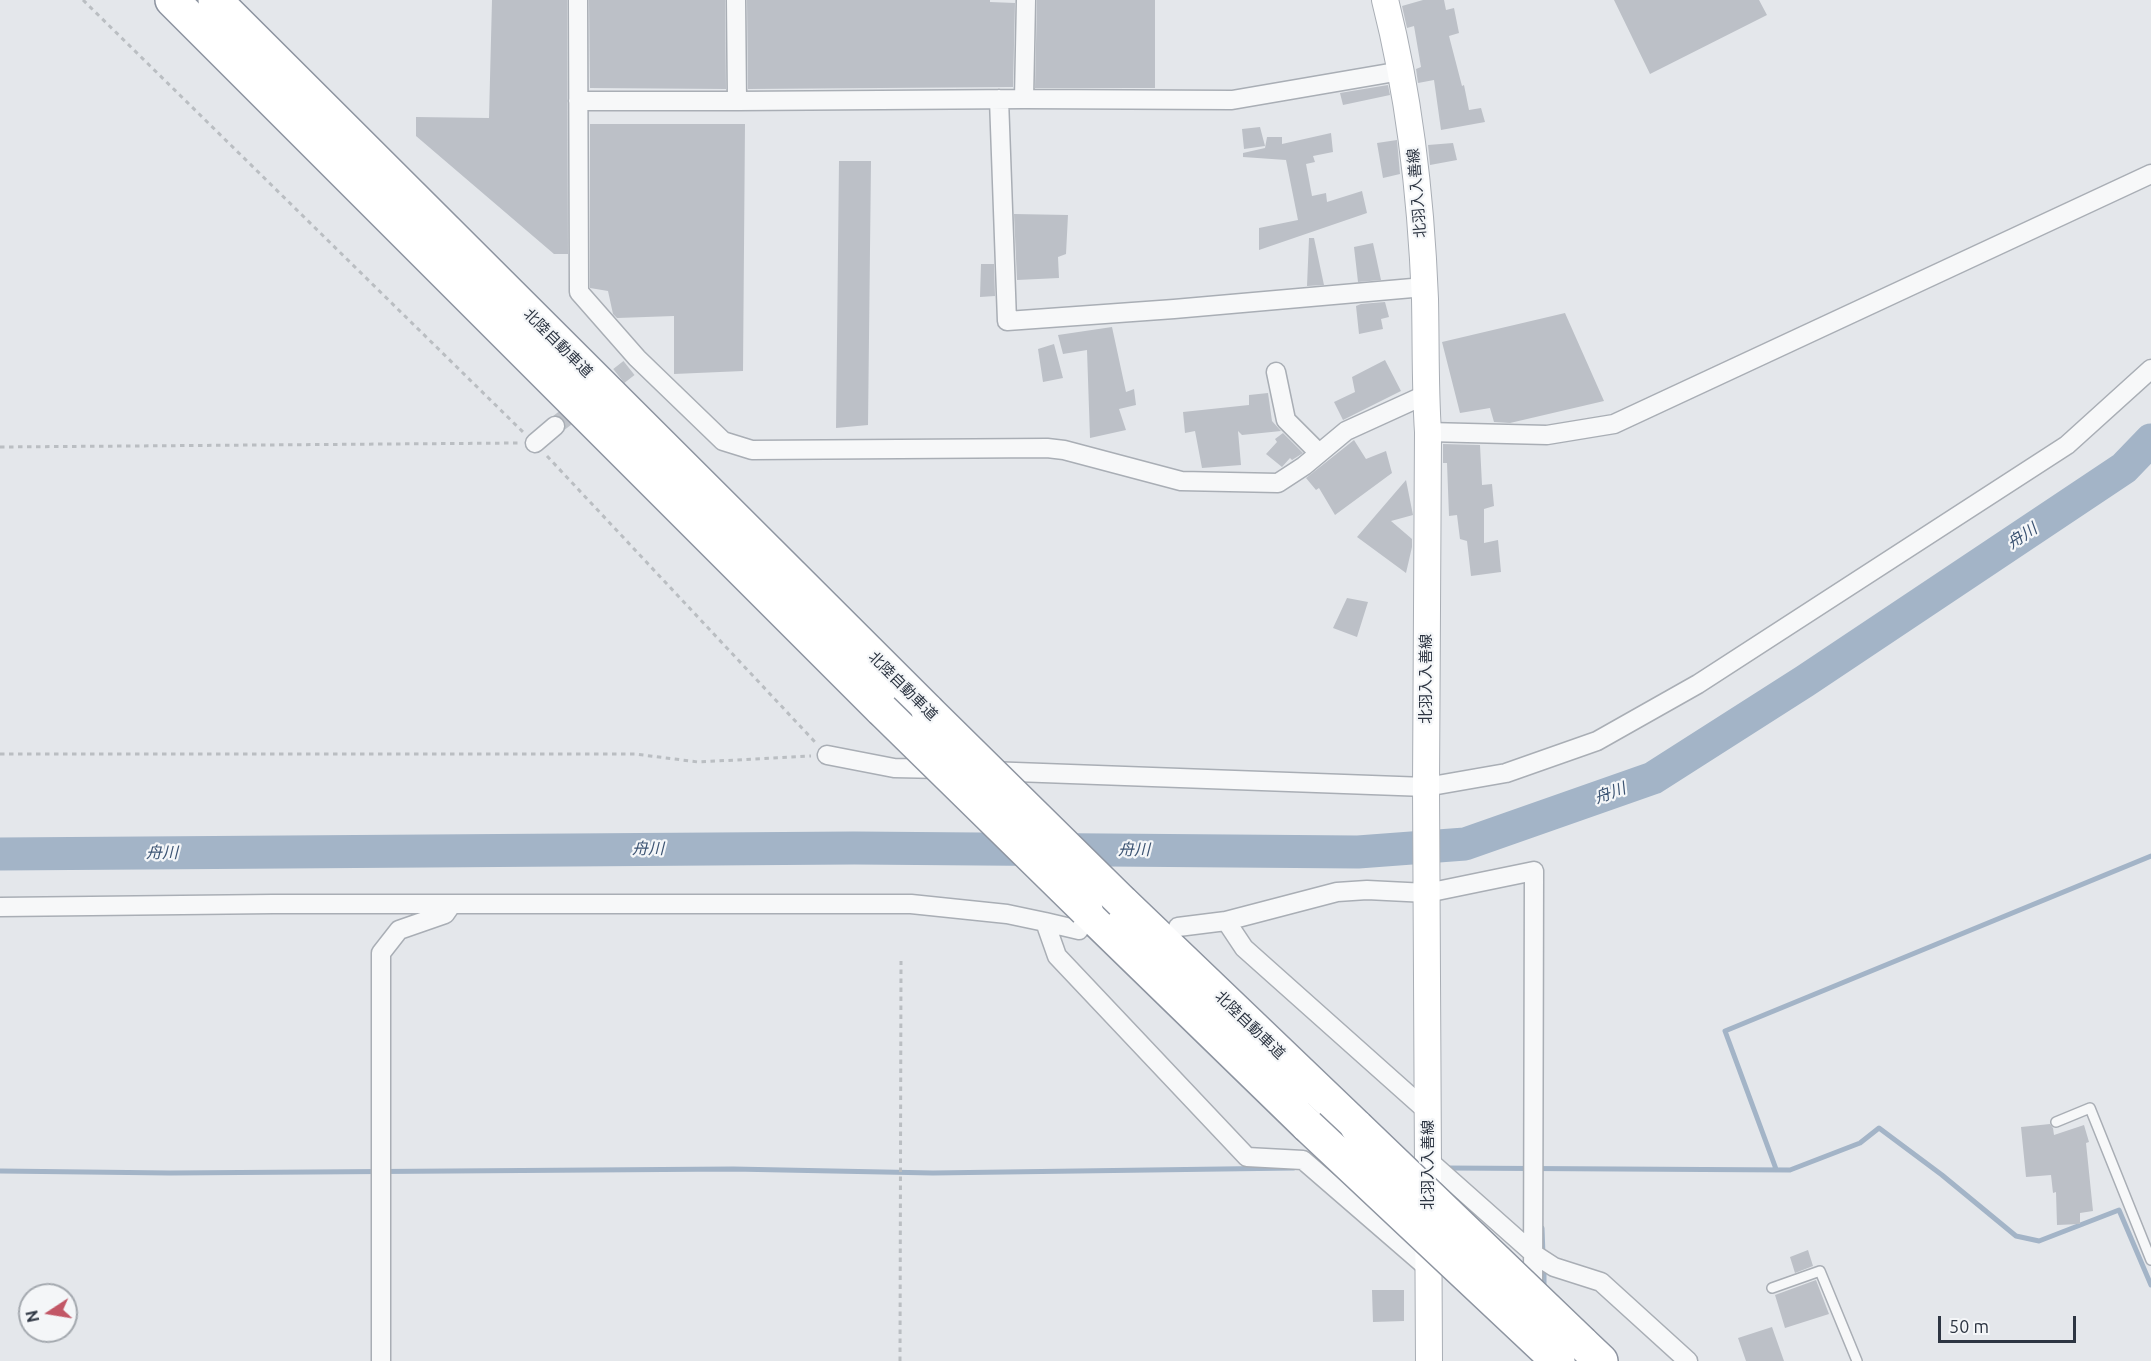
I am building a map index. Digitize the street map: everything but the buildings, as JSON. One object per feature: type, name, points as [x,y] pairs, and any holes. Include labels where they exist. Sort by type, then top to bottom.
[{"type":"highway","name":"北陸自動車道","points":[[172,0],[882,710],[1082,920],[1308,1126],[1580,1355]]},
{"type":"highway","name":"北陸自動車道","points":[[215,0],[928,711],[1122,902],[1357,1127],[1580,1355]]},
{"type":"main road","name":"北羽入入善線","points":[[1385,0],[1409,118],[1419,200],[1424,287],[1425,395],[1428,432],[1426,788],[1429,1361]]},
{"type":"street","points":[[578,0],[579,292],[633,363],[723,441],[752,450],[1047,448],[1064,450],[1181,481],[1278,483],[1346,431],[1425,395]]},
{"type":"street","points":[[736,0],[737,101]]},
{"type":"street","points":[[1024,99],[1026,0]]},
{"type":"street","points":[[578,101],[1232,100],[1401,71]]},
{"type":"street","points":[[999,99],[1007,321],[1424,287]]},
{"type":"street","points":[[1428,432],[1547,435],[1614,424],[2151,174]]},
{"type":"street","points":[[827,755],[894,768],[1426,788],[1506,773],[1597,741],[1698,684],[2067,445],[2151,369]]},
{"type":"street","points":[[1276,372],[1286,420],[1319,453]]},
{"type":"street","points":[[535,443],[555,426]]},
{"type":"street","points":[[1178,927],[1226,921],[1337,892],[1427,888],[1534,872],[1533,1361]]},
{"type":"street","points":[[0,907],[452,903],[911,904],[1007,914],[1045,922],[1082,920]]},
{"type":"street","points":[[381,1361],[381,953],[399,930],[445,914],[452,903]]},
{"type":"street","points":[[1226,921],[1244,948],[1428,1112]]},
{"type":"street","points":[[1045,922],[1057,956],[1247,1157],[1303,1160],[1429,1269]]},
{"type":"street","points":[[1427,1159],[1534,1254],[1554,1267],[1601,1282],[1688,1361]]},
{"type":"lane","points":[[2056,1122],[2090,1108],[2151,1260]]},
{"type":"lane","points":[[1772,1288],[1820,1271],[1857,1361]]},
{"type":"path","points":[[83,0],[535,443],[827,755]]},
{"type":"path","points":[[0,447],[535,443]]},
{"type":"path","points":[[0,754],[635,754],[698,762],[827,755]]},
{"type":"path","points":[[900,1361],[901,961]]},
{"type":"waterway","name":"舟川","points":[[0,854],[854,848],[1358,852],[1465,844],[1653,778],[1805,681],[2124,468],[2151,440]]},
{"type":"waterway","points":[[1776,1169],[1725,1031],[2151,856]]},
{"type":"waterway","points":[[1445,1168],[1790,1170],[1860,1143],[1879,1128],[1942,1175],[2016,1236],[2039,1241],[2119,1210],[2151,1285]]},
{"type":"waterway","points":[[0,1171],[170,1173],[733,1169],[933,1173],[1294,1168]]},
{"type":"waterway","points":[[1542,1228],[1543,1255]]},
{"type":"waterway","points":[[1544,1264],[1544,1291]]},
{"type":"tunnel","points":[[555,426],[629,368]]}]
